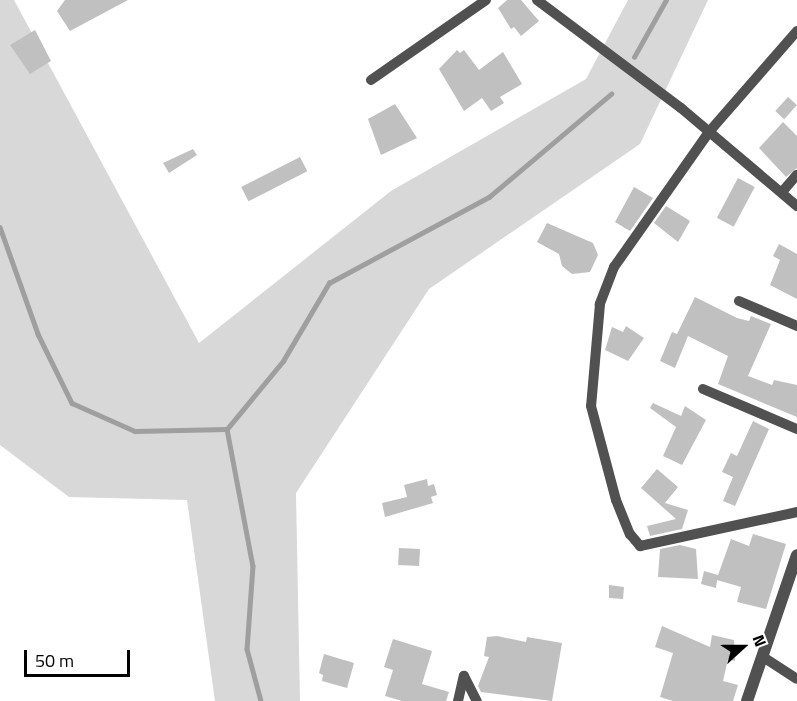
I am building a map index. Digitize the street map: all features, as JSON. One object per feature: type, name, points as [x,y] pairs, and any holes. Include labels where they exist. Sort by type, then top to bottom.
[{"type":"street","points":[[371,80],[486,0]]},
{"type":"street","points":[[537,0],[709,132],[797,206]]},
{"type":"street","points":[[797,31],[709,132],[627,246],[608,283],[596,332],[591,406],[596,434],[616,500],[630,534],[640,546],[797,512]]},
{"type":"street","points":[[782,192],[797,175]]},
{"type":"street","points":[[739,301],[797,326]]},
{"type":"street","points":[[704,389],[797,429]]},
{"type":"street","points":[[747,701],[797,555]]},
{"type":"street","points":[[763,657],[797,680]]},
{"type":"street","points":[[458,701],[464,676],[477,701]]},
{"type":"shaded area","points":[[0,0],[14,0],[199,343],[391,191],[586,79],[628,0],[708,0],[640,144],[429,289],[296,493],[300,701],[215,701],[187,500],[69,497],[0,445]]},
{"type":"building","points":[[65,0],[128,0],[70,31],[57,11]]},
{"type":"building","points":[[507,0],[521,0],[539,21],[521,36],[514,27],[511,29],[498,8]]},
{"type":"building","points":[[35,30],[51,61],[30,74],[10,45]]},
{"type":"building","points":[[457,50],[460,53],[464,50],[479,70],[503,52],[522,84],[500,97],[504,103],[491,111],[482,98],[464,111],[439,69]]},
{"type":"building","points":[[788,97],[797,105],[784,119],[775,111]]},
{"type":"building","points":[[395,104],[417,138],[381,155],[368,119]]},
{"type":"building","points":[[783,122],[797,136],[797,168],[786,177],[759,148]]},
{"type":"building","points":[[193,149],[197,155],[169,173],[163,163]]},
{"type":"building","points":[[300,157],[307,171],[248,201],[241,187]]},
{"type":"building","points":[[738,178],[755,187],[734,227],[717,218]]},
{"type":"building","points":[[634,187],[653,198],[630,231],[615,222]]},
{"type":"building","points":[[666,206],[690,221],[678,242],[654,223]]},
{"type":"building","points":[[547,223],[593,243],[598,255],[590,272],[572,274],[562,266],[559,254],[537,242]]},
{"type":"building","points":[[779,244],[797,254],[797,299],[770,285],[780,260],[773,256]]},
{"type":"building","points":[[695,297],[737,318],[749,321],[751,316],[771,324],[748,376],[772,385],[774,380],[797,385],[797,417],[718,384],[728,356],[688,336],[675,368],[660,361],[672,332],[677,334]]},
{"type":"building","points":[[626,326],[644,338],[628,361],[605,350],[612,327],[623,332]]},
{"type":"building","points":[[653,403],[681,416],[685,406],[706,420],[682,465],[663,456],[676,427],[650,408]]},
{"type":"building","points":[[753,421],[769,429],[735,506],[723,501],[733,477],[722,472],[731,453],[737,456]]},
{"type":"building","points":[[657,469],[678,487],[665,503],[688,510],[682,529],[650,536],[647,526],[676,519],[641,488]]},
{"type":"building","points":[[427,479],[428,486],[434,484],[437,495],[431,497],[433,503],[385,517],[382,503],[407,497],[404,485]]},
{"type":"building","points":[[753,534],[786,544],[766,609],[737,602],[741,587],[717,580],[716,588],[701,584],[704,571],[718,575],[731,539],[749,546]]},
{"type":"building","points":[[680,545],[696,549],[698,579],[658,577],[660,549]]},
{"type":"building","points":[[399,548],[420,549],[419,566],[398,565]]},
{"type":"building","points":[[609,585],[624,587],[623,599],[609,598]]},
{"type":"building","points":[[662,626],[710,647],[712,635],[734,640],[735,661],[728,659],[723,681],[738,685],[733,701],[673,701],[660,697],[673,653],[655,647]]},
{"type":"building","points":[[497,636],[526,642],[527,637],[562,643],[552,701],[481,692],[478,686],[489,657],[484,656],[487,637]]},
{"type":"building","points":[[393,639],[432,651],[422,684],[449,692],[446,701],[402,701],[385,696],[393,670],[384,667]]},
{"type":"building","points":[[324,654],[354,663],[347,688],[322,681],[323,675],[319,673]]},
{"type":"waterway","points":[[634,57],[666,0]]},
{"type":"waterway","points":[[227,429],[283,361],[329,283],[489,197],[611,94]]},
{"type":"waterway","points":[[0,227],[38,334],[72,403],[135,431],[227,429],[253,566],[247,649],[261,701]]}]
